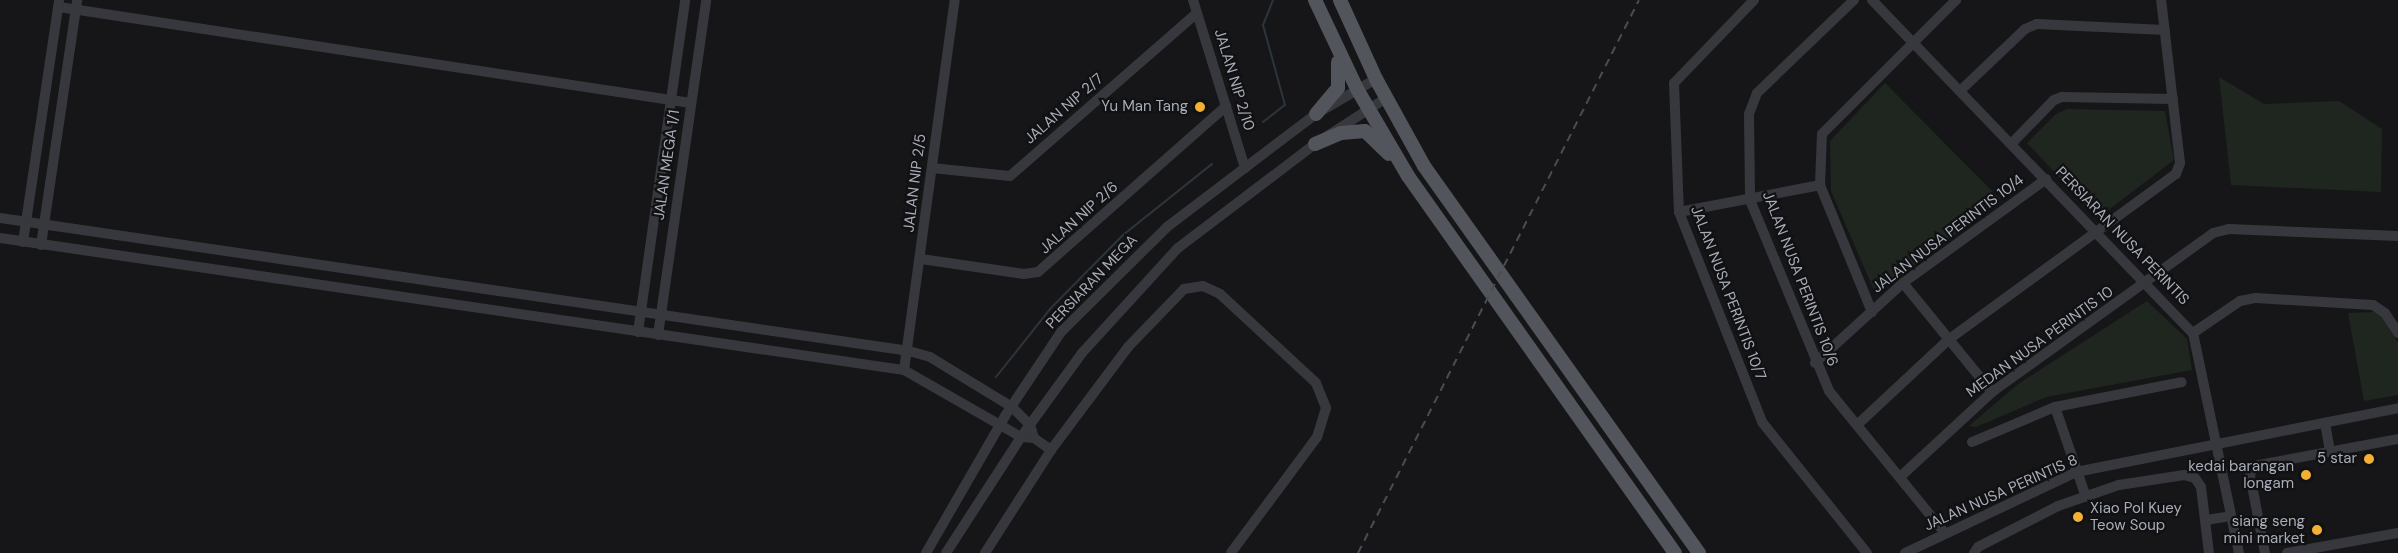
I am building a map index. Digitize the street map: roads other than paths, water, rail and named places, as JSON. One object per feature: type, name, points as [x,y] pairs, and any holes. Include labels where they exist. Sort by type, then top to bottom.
[{"type":"main road","points":[[1315,0],[1328,32],[1357,89],[1408,176],[1675,553]]},
{"type":"main road","points":[[1340,0],[1376,79],[1424,166],[1699,553]]},
{"type":"main road","points":[[1316,114],[1334,96],[1341,76],[1328,32]]},
{"type":"main road","points":[[1315,144],[1341,133],[1365,131],[1408,176]]},
{"type":"street","points":[[638,332],[685,0]]},
{"type":"street","name":"JALAN MEGA 1/1","points":[[657,335],[706,0]]},
{"type":"street","name":"JALAN NIP 2/5","points":[[904,370],[909,351],[955,0]]},
{"type":"street","name":"JALAN NIP 2/10","points":[[1193,0],[1245,168]]},
{"type":"street","name":"JALAN NUSA PERINTIS 10/7","points":[[1754,0],[1674,83],[1679,212],[1762,422],[1867,553]]},
{"type":"street","name":"JALAN NUSA PERINTIS 10/6","points":[[1854,0],[1757,93],[1749,114],[1750,201],[1815,363],[1829,391],[1945,532]]},
{"type":"street","name":"PERSIARAN NUSA PERINTIS","points":[[1872,0],[2193,333]]},
{"type":"street","points":[[1872,312],[1820,185],[1822,134],[1956,0]]},
{"type":"street","points":[[1857,425],[1948,340],[2176,174],[2181,163],[2161,0]]},
{"type":"street","points":[[23,242],[59,3],[691,104]]},
{"type":"street","points":[[41,244],[76,4]]},
{"type":"street","name":"JALAN NIP 2/7","points":[[932,168],[1010,176],[1197,13]]},
{"type":"street","points":[[1960,91],[2025,29],[2037,24],[2165,30]]},
{"type":"street","name":"PERSIARAN MEGA","points":[[926,553],[1001,423],[1061,332],[1167,227],[1316,114],[1376,79]]},
{"type":"street","points":[[2012,143],[2062,97],[2173,99]]},
{"type":"street","points":[[946,553],[1021,437],[1082,353],[1178,248],[1315,144],[1368,106],[1386,98]]},
{"type":"street","name":"JALAN NIP 2/6","points":[[921,259],[1024,274],[1038,272],[1226,106]]},
{"type":"street","name":"JALAN NUSA PERINTIS 10/4","points":[[1815,363],[1903,284],[2046,179]]},
{"type":"street","points":[[1679,212],[1750,201],[1820,185]]},
{"type":"street","points":[[0,218],[909,351],[930,357],[1012,407],[1030,425],[1034,438]]},
{"type":"street","name":"MEDAN NUSA PERINTIS 10","points":[[1900,477],[1992,392],[2220,230],[2398,236]]},
{"type":"street","points":[[0,238],[904,370],[1001,423],[1021,437],[1034,438],[1051,450]]},
{"type":"street","points":[[1903,284],[1992,392]]},
{"type":"street","points":[[986,553],[1051,450],[1128,347],[1172,300],[1194,286],[1212,289],[1316,383],[1326,408],[1317,437],[1231,553]]},
{"type":"street","points":[[2239,553],[2193,333],[2240,301],[2256,298],[2373,306],[2385,313],[2398,333]]},
{"type":"street","points":[[1972,442],[2055,407],[2182,382]]},
{"type":"street","points":[[2055,407],[2086,497]]},
{"type":"street","name":"JALAN NUSA PERINTIS 8","points":[[1905,553],[1945,532],[2076,472],[2217,446],[2398,408]]},
{"type":"street","points":[[2325,423],[2330,451]]},
{"type":"street","points":[[2265,553],[2250,475],[2252,469],[2330,451],[2398,439]]},
{"type":"street","points":[[1974,553],[1978,546],[2058,506],[2120,485],[2184,475],[2195,478],[2201,487],[2209,553]]},
{"type":"street","points":[[2206,520],[2231,516]]},
{"type":"street","points":[[2287,553],[2398,533]]},
{"type":"waterway","points":[[1263,122],[1285,105],[1263,25],[1273,0]]},
{"type":"waterway","points":[[996,377],[1050,309],[1123,235],[1212,164]]},
{"type":"railway","points":[[1358,553],[1639,0]]},
{"type":"place","name":"Yu Man Tang","points":[[1200,107]]},
{"type":"place","name":"5 star","points":[[2369,459]]},
{"type":"place","name":"kedai barangan longam","points":[[2306,475]]},
{"type":"place","name":"Xiao Pol Kuey Teow Soup","points":[[2078,517]]},
{"type":"place","name":"siang seng mini market","points":[[2317,530]]}]
